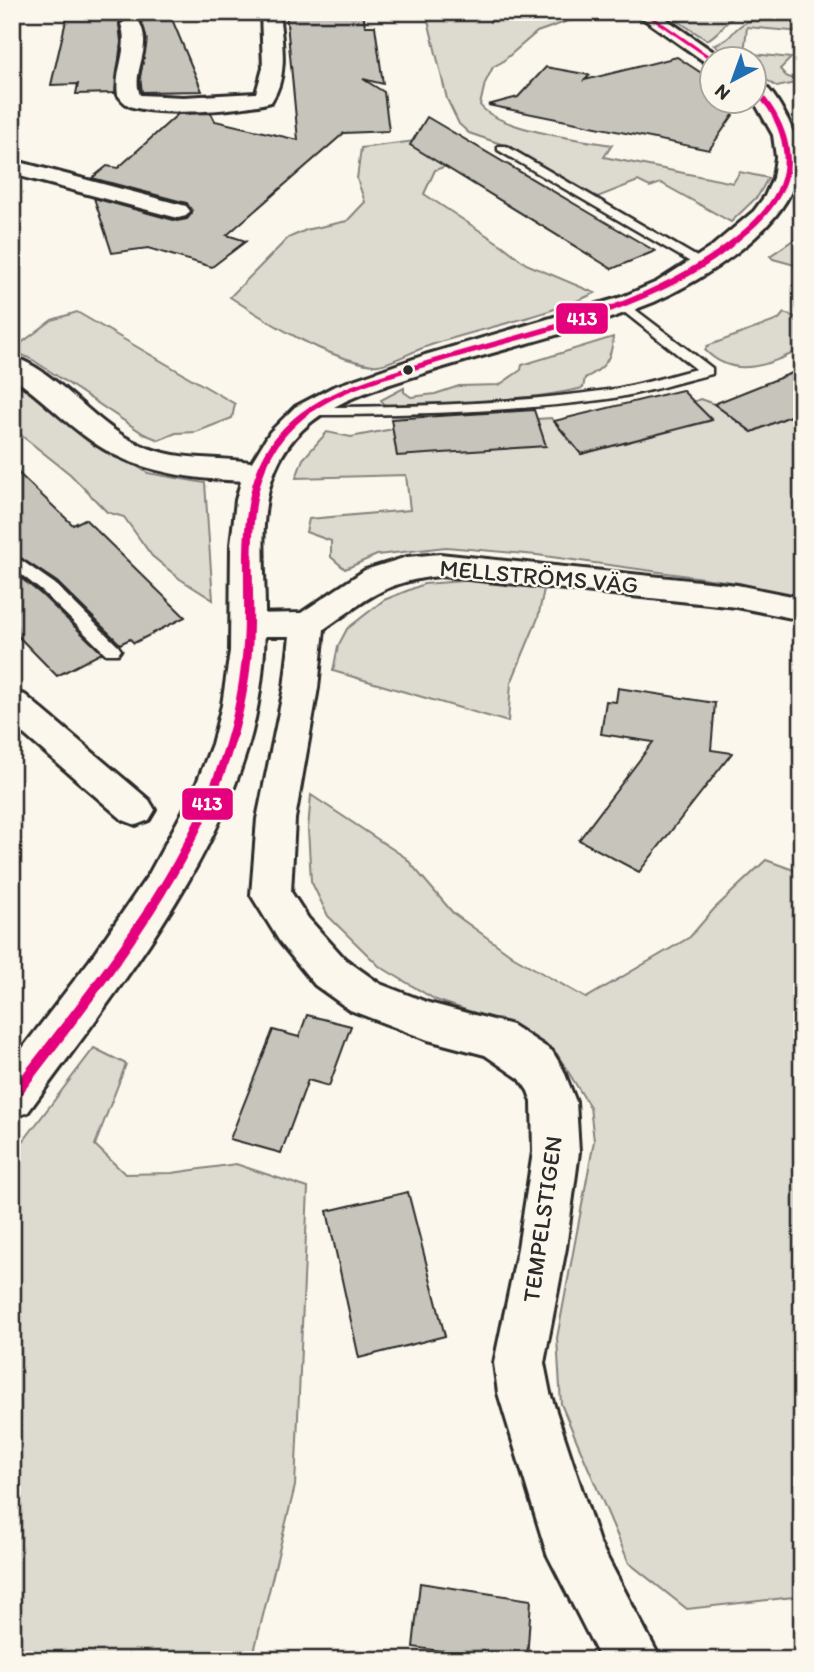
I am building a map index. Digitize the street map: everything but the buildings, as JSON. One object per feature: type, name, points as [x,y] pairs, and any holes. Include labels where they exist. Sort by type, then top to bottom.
[{"type":"street","points":[[131,24],[136,34],[128,84],[131,98],[149,103],[247,101],[264,98],[272,80],[270,12]]},
{"type":"street","points":[[643,12],[698,49]]},
{"type":"street","points":[[12,1098],[143,919],[196,825],[230,744],[243,676],[248,625],[245,535],[251,492],[259,472],[280,437],[310,411],[350,390],[443,357],[624,305],[660,290],[748,233],[785,197],[798,177],[796,145],[791,128],[768,100]]},
{"type":"street","points":[[12,167],[178,211]]},
{"type":"street","points":[[12,365],[105,437],[133,453],[189,469],[259,472]]},
{"type":"street","name":"MELLSTRÖMS VÄG","points":[[309,624],[376,578],[407,568],[440,565],[737,596],[802,610]]},
{"type":"street","points":[[248,625],[309,624]]},
{"type":"street","name":"TEMPELSTIGEN","points":[[309,624],[301,688],[276,819],[271,895],[294,930],[330,972],[365,997],[428,1021],[497,1040],[536,1065],[548,1083],[555,1102],[556,1152],[542,1248],[519,1363],[524,1393],[575,1554],[632,1660]]},
{"type":"street","points":[[14,707],[136,810]]},
{"type":"lane","points":[[502,148],[702,264]]},
{"type":"lane","points":[[310,411],[404,411],[578,398],[652,386],[707,371],[624,305]]},
{"type":"lane","points":[[12,559],[50,588],[112,650]]},
{"type":"shaded area","points":[[426,12],[486,12],[490,22],[527,12],[622,12],[624,14],[568,21],[537,32],[493,67],[485,83],[480,105],[490,114],[522,127],[612,145],[604,157],[733,183],[740,172],[768,178],[758,196],[731,222],[661,183],[650,187],[638,181],[595,198],[504,145],[469,133],[459,124],[447,99]]},
{"type":"shaded area","points":[[664,12],[681,12],[690,18],[715,12],[735,13],[734,17],[707,40]]},
{"type":"shaded area","points":[[770,16],[802,16],[802,32],[747,27],[745,46],[714,45],[725,40],[747,22]]},
{"type":"shaded area","points":[[768,56],[791,58],[780,69],[786,76],[800,82],[777,87],[768,81]]},
{"type":"shaded area","points":[[446,137],[455,163],[435,170],[424,194],[526,264],[595,293],[533,316],[449,339],[378,365],[355,361],[317,348],[230,297],[288,238],[306,230],[347,221],[365,202],[357,179],[361,148]]},
{"type":"shaded area","points":[[802,236],[802,267],[770,256]]},
{"type":"shaded area","points":[[77,312],[235,404],[232,418],[196,432],[176,433],[159,440],[144,434],[33,360],[12,350],[52,320]]},
{"type":"shaded area","points":[[784,313],[802,320],[802,349],[752,367],[728,365],[705,350],[707,346],[778,320]]},
{"type":"shaded area","points":[[613,337],[606,362],[585,378],[583,388],[435,406],[385,405],[381,400],[404,388],[404,392],[411,397],[435,394],[459,386],[499,385],[521,370],[522,365]]},
{"type":"shaded area","points":[[12,375],[99,443],[148,473],[205,483],[213,600],[180,579],[152,556],[124,517],[107,512],[70,474],[12,428]]},
{"type":"shaded area","points":[[700,399],[714,404],[752,432],[802,411],[802,598],[739,583],[537,555],[446,547],[377,555],[345,569],[331,557],[331,541],[306,532],[309,519],[410,510],[406,475],[296,478],[303,459],[327,432],[351,437],[393,429],[397,455],[545,444],[537,419],[551,418],[581,454],[710,421],[693,402]]},
{"type":"shaded area","points":[[476,580],[544,589],[538,618],[511,683],[508,722],[333,671],[338,646],[347,629],[384,600],[424,584]]},
{"type":"shaded area","points":[[311,795],[406,858],[453,913],[514,957],[586,998],[690,937],[714,909],[766,860],[802,873],[802,1596],[687,1609],[629,1563],[561,1404],[557,1338],[594,1141],[590,1107],[557,1054],[520,1028],[436,1000],[379,966],[328,916],[311,881],[308,829]]},
{"type":"shaded area","points":[[94,1048],[126,1064],[95,1145],[125,1174],[172,1173],[236,1164],[308,1188],[295,1486],[252,1660],[12,1660],[12,1156]]},
{"type":"transit line","name":"413","points":[[643,12],[698,49]]},
{"type":"transit line","name":"413","points":[[12,1098],[110,968],[171,876],[197,828],[218,779],[234,728],[245,672],[249,629],[250,512],[263,464],[276,442],[306,413],[346,391],[447,357],[585,318],[673,282],[713,258],[764,214],[785,177],[787,156],[784,137],[768,107]]}]
